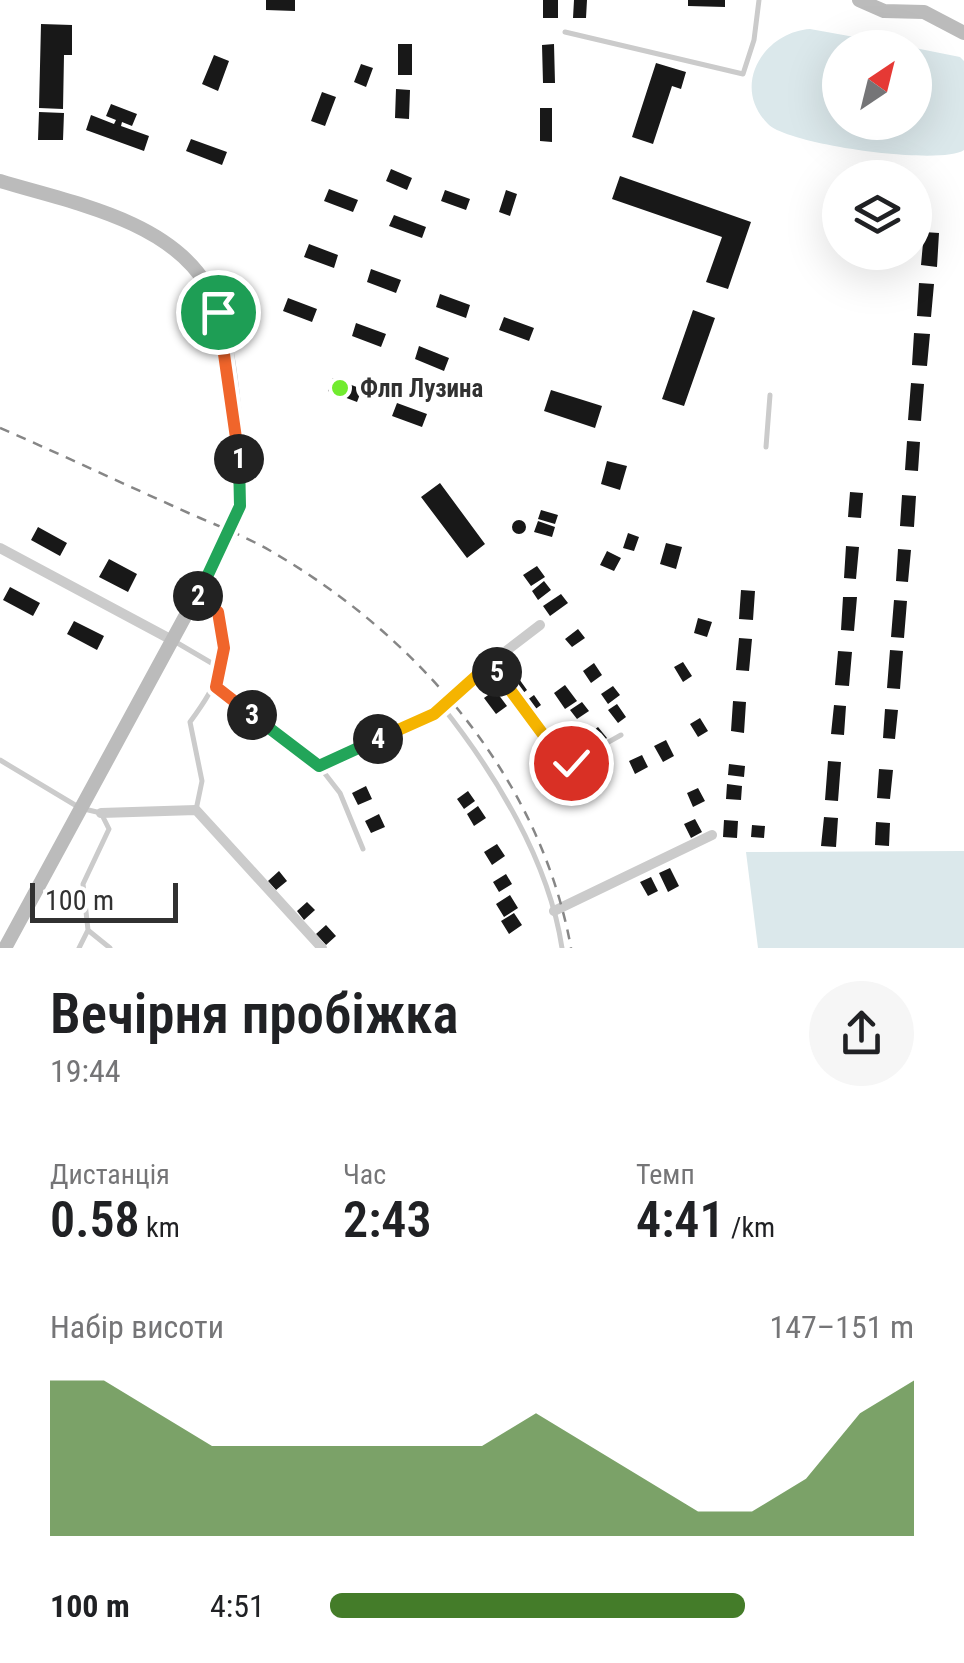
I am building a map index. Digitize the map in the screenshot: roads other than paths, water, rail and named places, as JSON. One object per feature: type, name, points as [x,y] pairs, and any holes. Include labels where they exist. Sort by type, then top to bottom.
[{"type":"main road","points":[[859,0],[884,11],[924,12],[964,33]]},
{"type":"main road","points":[[0,181],[110,215],[155,237],[190,265],[207,286],[218,312],[236,428],[240,494],[231,532],[5,948]]},
{"type":"street","points":[[0,548],[172,640]]},
{"type":"street","points":[[454,691],[540,626]]},
{"type":"street","points":[[101,813],[196,810],[322,948]]},
{"type":"street","points":[[554,911],[712,835]]},
{"type":"lane","points":[[564,32],[743,74],[752,54],[759,0]]},
{"type":"lane","points":[[766,447],[770,395]]},
{"type":"lane","points":[[196,595],[218,612],[224,648],[216,687],[190,722],[202,781],[196,810]]},
{"type":"lane","points":[[172,640],[220,668]]},
{"type":"lane","points":[[491,663],[562,760],[571,763],[621,735]]},
{"type":"lane","points":[[216,687],[319,766],[340,793],[364,850]]},
{"type":"lane","points":[[319,766],[434,714],[454,691]]},
{"type":"lane","points":[[441,706],[484,760],[554,911],[562,948]]},
{"type":"lane","points":[[0,760],[80,808],[101,813],[109,829],[83,884],[88,930],[80,948]]},
{"type":"lane","points":[[88,930],[110,948]]},
{"type":"railway","points":[[0,428],[258,544],[323,584],[374,624],[421,668],[464,717],[501,769],[532,826],[555,885],[571,948]]},
{"type":"place","name":"Флп Лузина","points":[[340,388]]}]
